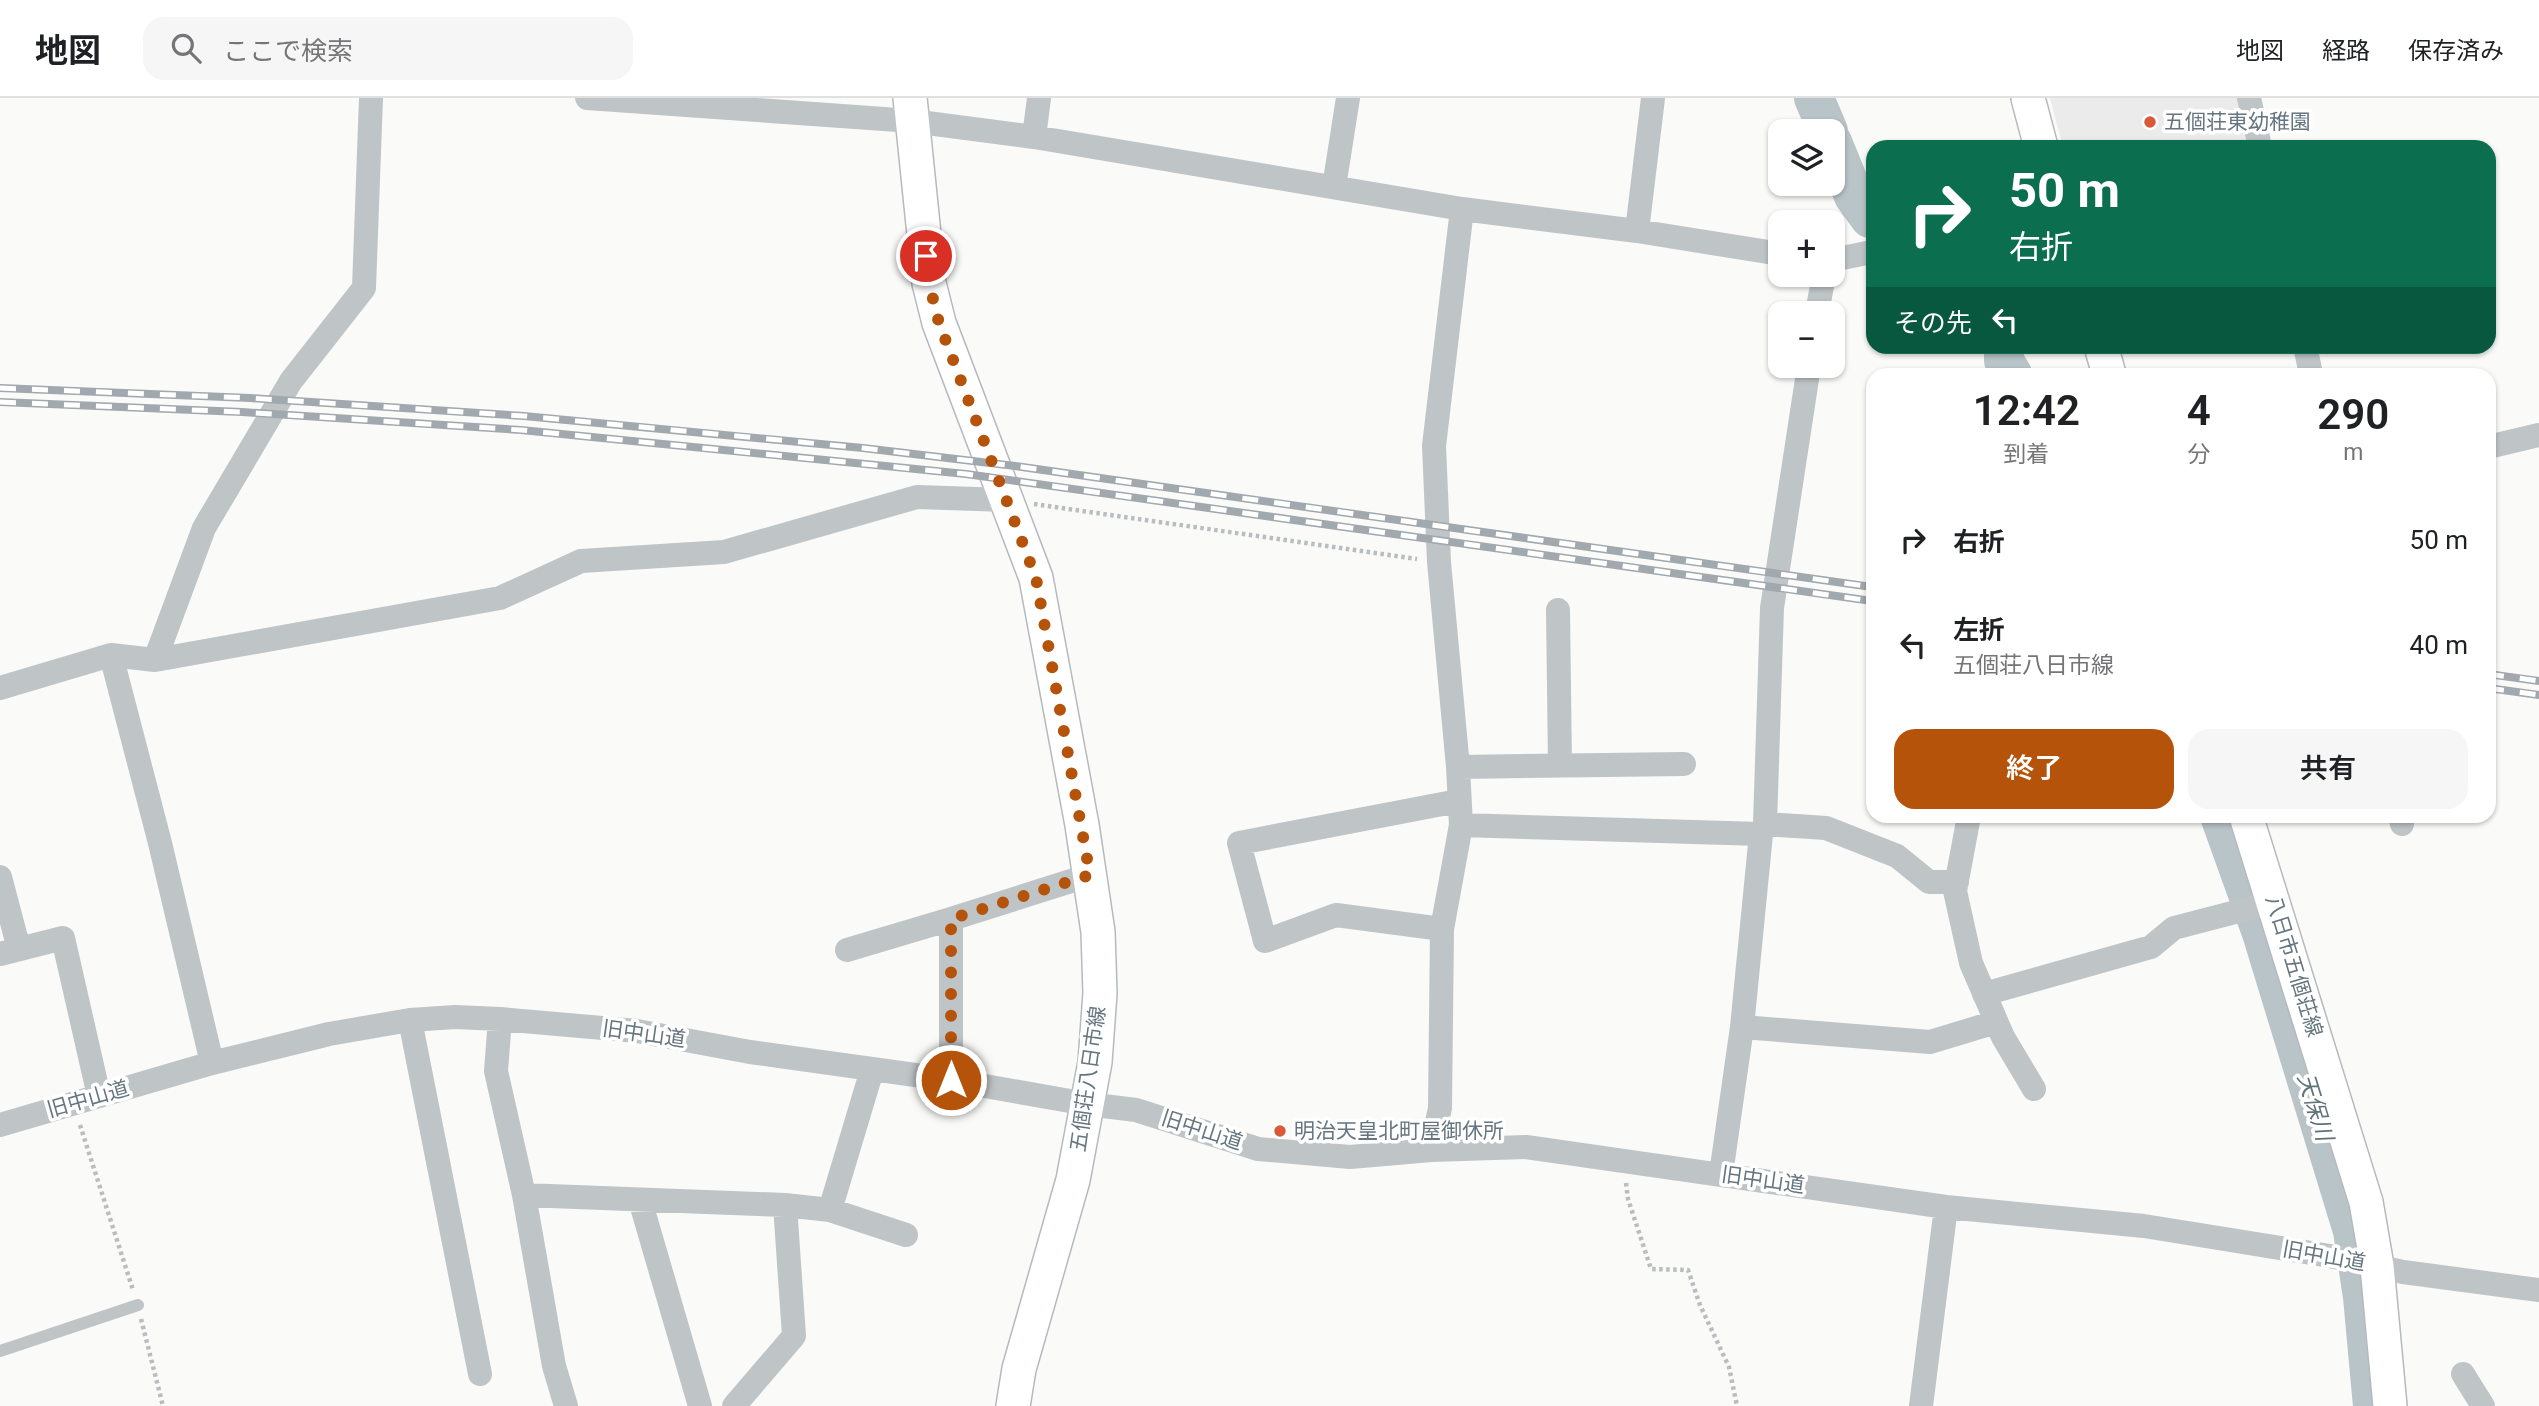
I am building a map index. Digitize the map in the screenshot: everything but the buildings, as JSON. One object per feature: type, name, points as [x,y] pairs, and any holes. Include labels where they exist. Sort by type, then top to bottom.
[{"type":"main road","points":[[2028,98],[2039,140]]},
{"type":"main road","name":"五個荘八日市線","points":[[911,109],[932,297],[943,335],[1036,578],[1098,932],[1100,993],[1095,1062],[1073,1180],[1019,1369],[1013,1406]]},
{"type":"main road","name":"八日市五個荘線","points":[[2248,823],[2366,1202],[2377,1266],[2390,1406]]},
{"type":"street","points":[[155,660],[204,528],[291,381],[364,288],[371,98]]},
{"type":"street","points":[[587,98],[911,109],[1034,137],[1462,209],[1637,231],[1768,252]]},
{"type":"street","points":[[1034,137],[1039,98]]},
{"type":"street","points":[[1334,187],[1348,98]]},
{"type":"street","points":[[1637,231],[1653,98]]},
{"type":"street","points":[[2249,98],[2258,140]]},
{"type":"street","points":[[1431,1150],[1440,1108],[1442,929],[1460,813],[1439,562],[1434,446],[1462,209]]},
{"type":"street","points":[[1845,257],[1866,253]]},
{"type":"street","points":[[1721,1174],[1742,1027],[1763,829],[1772,607],[1807,378]]},
{"type":"street","points":[[2496,445],[2539,435]]},
{"type":"street","points":[[0,688],[111,655],[155,660],[500,598],[581,561],[724,552],[917,497],[1006,500]]},
{"type":"street","points":[[1558,610],[1560,765]]},
{"type":"street","points":[[111,655],[160,843],[212,1063]]},
{"type":"street","points":[[1458,767],[1684,764]]},
{"type":"street","points":[[1442,929],[1336,915],[1265,941],[1239,843],[1460,813],[1763,829],[1826,828],[1897,856],[1928,882],[1957,882]]},
{"type":"street","points":[[1968,823],[1955,891],[1971,963],[2003,1037],[2034,1089]]},
{"type":"street","points":[[847,950],[1090,875]]},
{"type":"street","points":[[0,877],[10,951],[63,938],[100,1096]]},
{"type":"street","points":[[1984,994],[2151,947],[2174,928],[2274,902]]},
{"type":"street","points":[[951,919],[951,1080]]},
{"type":"street","name":"旧中山道","points":[[0,1125],[212,1063],[329,1034],[410,1020],[455,1017],[500,1019],[637,1031],[750,1052],[951,1080],[1136,1110],[1258,1149],[1350,1157],[1431,1150],[1526,1147],[1946,1207],[2144,1226],[2463,1281],[2539,1290]]},
{"type":"street","points":[[500,1019],[496,1071],[524,1195],[554,1366],[566,1406]]},
{"type":"street","points":[[410,1020],[480,1374]]},
{"type":"street","points":[[1742,1027],[1930,1042],[1996,1021]]},
{"type":"street","points":[[830,1210],[872,1070]]},
{"type":"street","points":[[524,1195],[785,1205],[830,1210],[906,1235]]},
{"type":"street","points":[[640,1200],[701,1406]]},
{"type":"street","points":[[734,1406],[794,1336],[785,1205]]},
{"type":"street","points":[[1921,1406],[1946,1207]]},
{"type":"street","points":[[2463,1374],[2483,1406]]},
{"type":"lane","points":[[0,1351],[138,1305]]},
{"type":"path","points":[[1006,500],[1439,562]]},
{"type":"path","points":[[74,1103],[138,1305],[163,1406]]},
{"type":"path","points":[[1624,1162],[1628,1199],[1651,1269],[1688,1270],[1700,1305],[1729,1367],[1737,1406]]},
{"type":"shaded area","name":"五個荘東幼稚園","points":[[2050,98],[2238,98],[2246,140],[2061,140]]},
{"type":"waterway","name":"天保川","points":[[1814,98],[1823,119]]},
{"type":"waterway","name":"天保川","points":[[1845,174],[1854,196],[1866,212]]},
{"type":"waterway","name":"天保川","points":[[2004,354],[2008,368]]},
{"type":"waterway","name":"天保川","points":[[2223,823],[2262,933],[2353,1231],[2363,1297],[2373,1406]]},
{"type":"railway","points":[[0,388],[250,398],[524,416],[863,448],[1015,466],[1866,586]]},
{"type":"railway","points":[[0,402],[242,412],[521,430],[966,474],[1866,600]]},
{"type":"railway","points":[[2496,675],[2539,681]]},
{"type":"railway","points":[[2496,689],[2539,695]]},
{"type":"place","name":"五個荘東幼稚園","points":[[2150,122]]},
{"type":"place","name":"明治天皇北町屋御休所","points":[[1280,1131]]},
{"type":"route","points":[[926,256],[929,283],[939,323],[1036,578],[1090,875],[951,919],[951,1080]]}]
